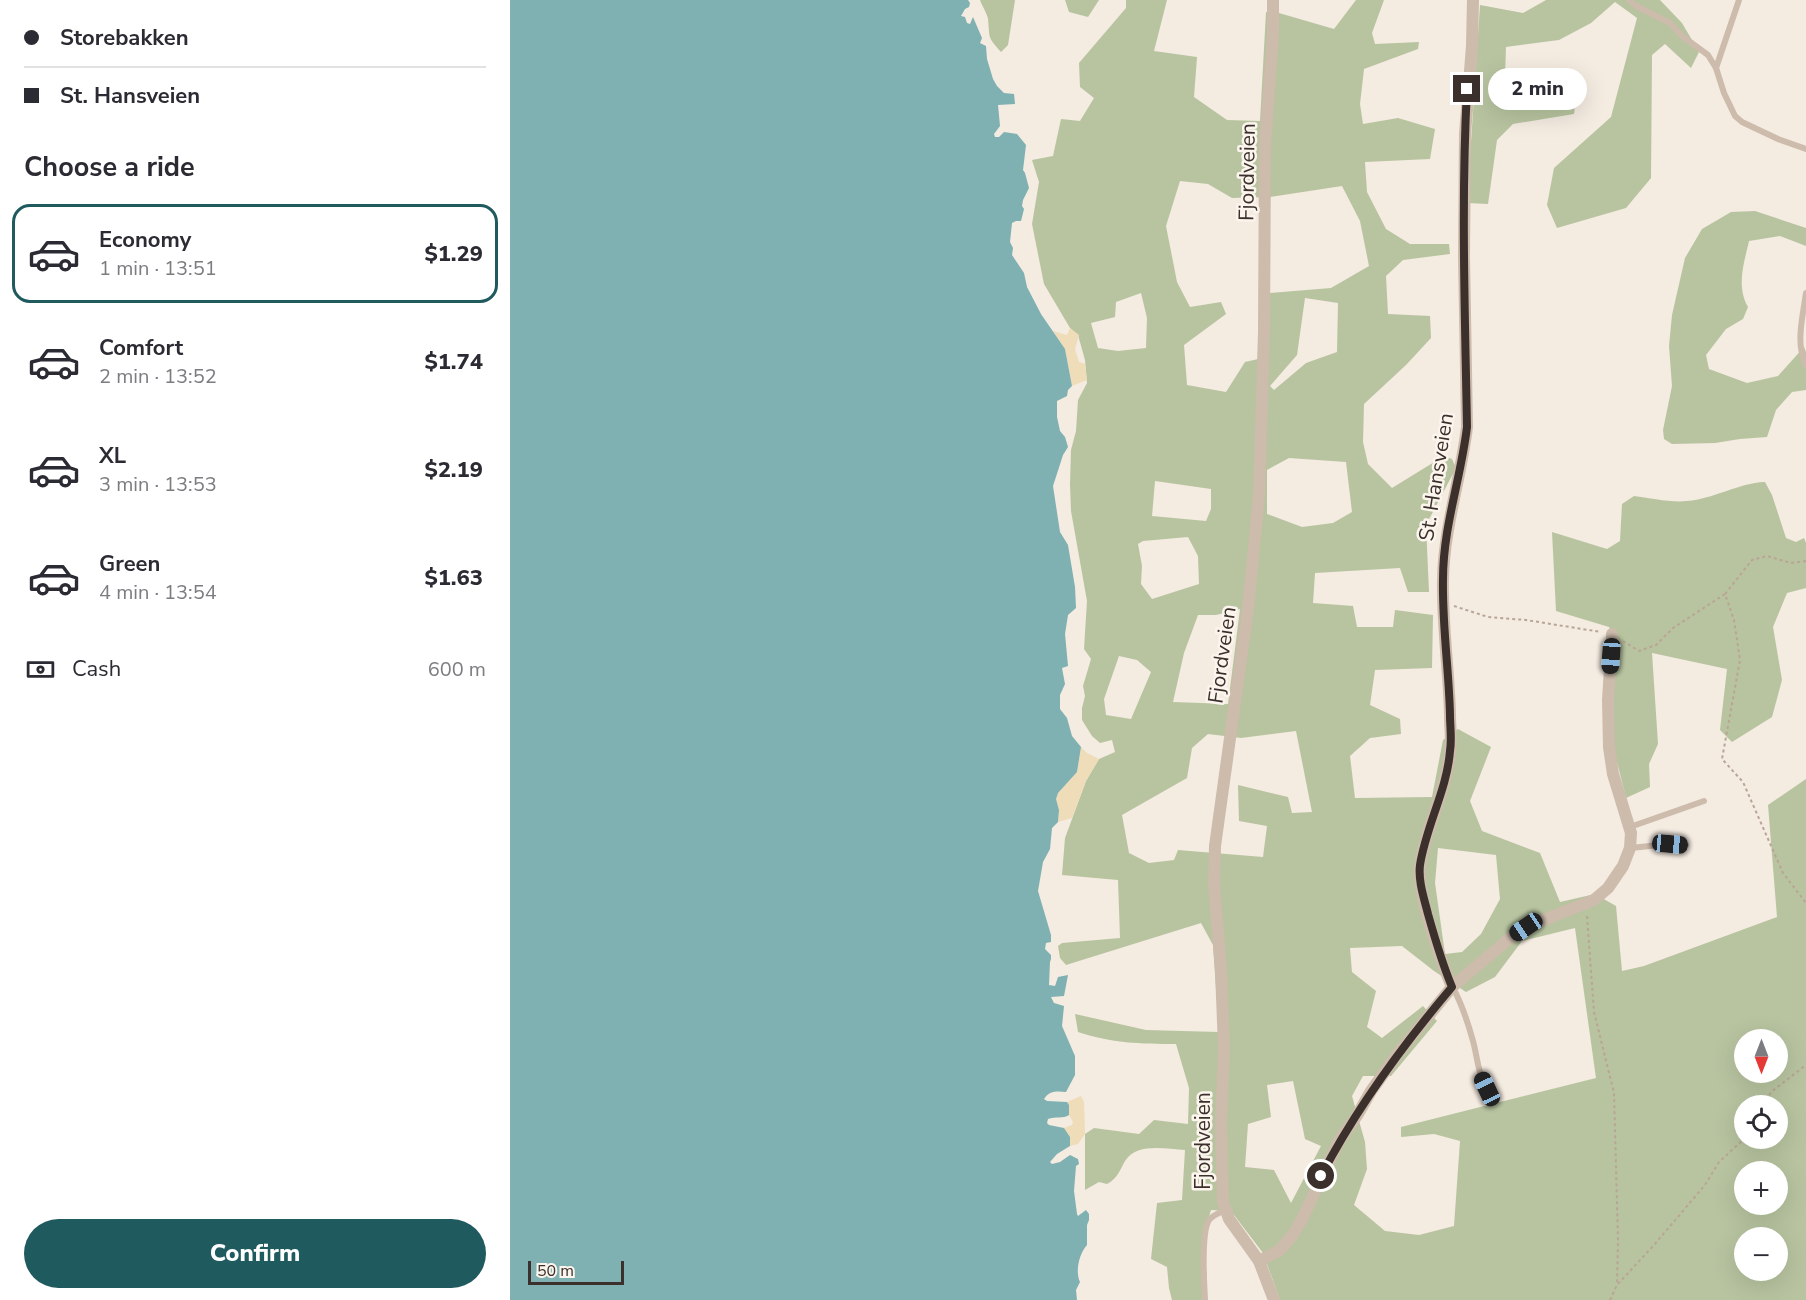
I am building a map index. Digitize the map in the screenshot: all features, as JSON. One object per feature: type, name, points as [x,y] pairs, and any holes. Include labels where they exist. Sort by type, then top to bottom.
[{"type":"street","name":"Fjordveien","points":[[1273,0],[1265,147],[1264,333],[1259,495],[1248,609],[1215,846],[1214,884],[1221,969],[1223,1037],[1221,1124],[1223,1202],[1229,1219],[1259,1261],[1274,1300]]},
{"type":"street","name":"St. Hansveien","points":[[1452,987],[1441,960],[1421,888],[1420,867],[1431,821],[1447,773],[1451,750],[1449,676],[1443,605],[1444,552],[1467,427],[1464,256],[1465,134],[1473,36],[1473,0]]},
{"type":"street","points":[[1259,1261],[1280,1250],[1292,1236],[1339,1141],[1371,1091],[1399,1052],[1452,987],[1526,927],[1594,900],[1608,888],[1623,866],[1630,848],[1630,827],[1613,774],[1609,747],[1608,700],[1612,634]]},
{"type":"lane","points":[[1629,0],[1636,6],[1670,22],[1682,36],[1708,55],[1716,68],[1735,116],[1755,129],[1806,149]]},
{"type":"lane","points":[[1716,68],[1739,0]]},
{"type":"lane","points":[[1806,293],[1800,341],[1801,354],[1806,365]]},
{"type":"lane","points":[[1630,827],[1704,801]]},
{"type":"lane","points":[[1630,848],[1670,844],[1686,845]]},
{"type":"lane","points":[[1452,987],[1467,1020],[1480,1074],[1492,1094]]},
{"type":"lane","points":[[1205,1300],[1206,1227],[1211,1218],[1225,1210]]},
{"type":"path","points":[[1443,605],[1452,605],[1488,617],[1526,620],[1612,634],[1639,651],[1656,645],[1673,628],[1725,594],[1752,560],[1767,556],[1791,563],[1806,561]]},
{"type":"path","points":[[1725,594],[1734,620],[1740,660],[1722,759],[1743,782],[1783,873],[1806,903]]},
{"type":"path","points":[[1586,904],[1594,1012],[1614,1094],[1617,1285]]},
{"type":"path","points":[[1770,1095],[1806,1065]]},
{"type":"path","points":[[1610,1300],[1617,1285],[1705,1185],[1719,1162],[1734,1148]]},
{"type":"green space","points":[[980,0],[1015,0],[1008,45],[1001,52],[990,37],[987,17]]},
{"type":"green space","points":[[1065,0],[1099,0],[1088,17],[1069,12]]},
{"type":"green space","points":[[1126,0],[1167,0],[1154,51],[1197,57],[1194,97],[1227,120],[1260,121],[1266,12],[1279,13],[1334,29],[1356,0],[1384,0],[1372,33],[1375,44],[1419,42],[1418,49],[1364,69],[1360,104],[1363,124],[1398,118],[1435,129],[1430,159],[1365,162],[1367,192],[1386,229],[1410,244],[1449,244],[1450,254],[1403,260],[1386,276],[1388,314],[1430,316],[1431,338],[1364,404],[1363,442],[1368,464],[1392,488],[1444,456],[1452,459],[1456,468],[1426,525],[1429,592],[1408,592],[1400,568],[1315,573],[1313,603],[1353,606],[1357,627],[1393,627],[1395,610],[1433,615],[1432,668],[1375,670],[1370,705],[1400,719],[1401,734],[1370,738],[1350,756],[1355,798],[1432,797],[1443,740],[1458,729],[1491,747],[1470,801],[1482,831],[1540,853],[1560,902],[1595,894],[1616,906],[1622,971],[1644,966],[1777,917],[1768,805],[1806,779],[1806,1300],[1280,1300],[1263,1253],[1231,1211],[1211,1210],[1202,1240],[1207,1275],[1207,1300],[1172,1300],[1167,1267],[1151,1259],[1157,1203],[1182,1200],[1185,1150],[1152,1148],[1137,1151],[1125,1161],[1113,1180],[1107,1184],[1099,1182],[1085,1190],[1085,1134],[1094,1128],[1139,1134],[1154,1120],[1188,1124],[1189,1088],[1176,1044],[1126,1042],[1078,1032],[1075,1014],[1146,1030],[1219,1032],[1213,945],[1201,923],[1066,965],[1060,958],[1058,946],[1062,943],[1120,938],[1118,880],[1062,875],[1065,838],[1086,781],[1099,759],[1115,752],[1112,740],[1100,743],[1092,736],[1082,720],[1085,696],[1083,686],[1091,659],[1084,649],[1087,601],[1071,511],[1070,484],[1071,450],[1076,431],[1078,400],[1087,383],[1085,360],[1078,335],[1070,328],[1044,284],[1032,224],[1039,182],[1032,160],[1053,156],[1061,119],[1080,121],[1094,98],[1080,87],[1079,63],[1126,8]],"holes":[[[1180,181],[1208,184],[1232,198],[1270,197],[1342,186],[1360,221],[1369,266],[1331,288],[1269,293],[1267,357],[1245,362],[1226,392],[1187,385],[1184,345],[1226,314],[1221,302],[1190,307],[1177,282],[1166,226]],[[1141,293],[1147,318],[1146,348],[1118,351],[1098,348],[1091,323],[1115,317],[1116,302]],[[1305,298],[1338,303],[1337,352],[1306,363],[1274,390],[1270,386],[1297,355]],[[1289,458],[1346,462],[1352,512],[1333,523],[1302,527],[1267,514],[1267,470]],[[1155,481],[1211,489],[1211,509],[1206,521],[1152,516]],[[1188,537],[1198,556],[1199,584],[1152,599],[1141,584],[1142,566],[1138,544],[1143,541]],[[1240,609],[1228,704],[1173,702],[1184,653],[1198,615],[1216,615]],[[1119,656],[1137,660],[1151,672],[1131,719],[1106,715],[1104,699]],[[1296,731],[1312,812],[1292,813],[1288,797],[1238,785],[1239,821],[1267,826],[1263,857],[1178,850],[1174,860],[1149,863],[1129,853],[1122,815],[1187,778],[1192,748],[1208,734],[1241,738]],[[1438,848],[1496,855],[1500,899],[1481,934],[1462,952],[1445,954],[1435,883]],[[1575,928],[1596,1078],[1401,1127],[1401,1137],[1434,1134],[1460,1141],[1454,1226],[1419,1235],[1385,1231],[1354,1205],[1367,1169],[1365,1142],[1352,1096],[1363,1076],[1391,1076],[1437,1021],[1423,1006],[1382,1038],[1367,1027],[1376,991],[1352,972],[1350,948],[1402,946],[1466,992],[1495,977],[1522,941]],[[1293,1081],[1305,1139],[1321,1146],[1291,1203],[1274,1170],[1245,1167],[1248,1124],[1271,1117],[1267,1085]]]},
{"type":"green space","points":[[1546,0],[1660,0],[1682,23],[1699,52],[1691,68],[1665,44],[1652,55],[1651,178],[1626,208],[1557,228],[1547,205],[1554,168],[1611,117],[1637,18],[1615,2],[1591,23],[1559,40],[1506,47],[1505,76],[1563,78],[1578,86],[1574,114],[1513,124],[1497,140],[1488,204],[1467,203],[1480,5],[1523,13]]},
{"type":"green space","points":[[1755,211],[1806,228],[1806,246],[1780,236],[1749,241],[1743,266],[1742,283],[1744,299],[1748,307],[1743,319],[1726,329],[1706,355],[1709,369],[1747,383],[1778,376],[1804,347],[1806,390],[1792,392],[1776,410],[1767,437],[1715,443],[1672,444],[1664,439],[1663,430],[1672,386],[1669,346],[1672,315],[1685,258],[1702,229],[1731,212]]},
{"type":"green space","points":[[1765,482],[1772,495],[1786,538],[1796,542],[1804,538],[1806,543],[1806,588],[1787,593],[1773,627],[1782,680],[1772,717],[1732,742],[1720,730],[1727,669],[1652,653],[1658,744],[1649,764],[1650,787],[1626,798],[1613,746],[1611,695],[1618,645],[1609,627],[1556,611],[1552,532],[1607,549],[1620,541],[1622,504],[1634,496],[1668,501],[1697,500],[1745,485]]},
{"type":"sand","points":[[1070,328],[1079,335],[1075,349],[1079,362],[1085,364],[1087,380],[1072,386],[1065,349],[1053,331],[1067,335]]},
{"type":"sand","points":[[1081,747],[1099,759],[1086,781],[1072,818],[1058,822],[1059,810],[1056,799],[1058,793],[1077,772]]},
{"type":"sand","points":[[1081,1096],[1084,1102],[1085,1134],[1078,1144],[1070,1146],[1070,1137],[1064,1128],[1072,1125],[1073,1122],[1069,1115],[1067,1102]]},
{"type":"water","points":[[510,0],[968,0],[969,7],[961,16],[965,17],[967,23],[970,24],[973,17],[982,38],[980,43],[986,46],[987,59],[997,86],[1004,93],[1014,94],[1015,104],[998,105],[1000,126],[994,134],[995,137],[999,137],[1004,132],[1017,134],[1026,145],[1023,170],[1029,188],[1023,200],[1024,209],[1021,221],[1012,223],[1010,242],[1013,248],[1012,255],[1024,273],[1027,287],[1041,314],[1065,349],[1072,386],[1067,396],[1057,401],[1060,431],[1068,447],[1053,486],[1060,532],[1068,545],[1076,608],[1068,615],[1065,634],[1068,666],[1062,668],[1065,684],[1060,695],[1060,709],[1067,718],[1072,736],[1081,747],[1077,772],[1058,793],[1056,799],[1059,810],[1058,822],[1052,828],[1050,849],[1043,862],[1038,891],[1051,935],[1051,942],[1046,943],[1045,949],[1051,955],[1049,985],[1055,986],[1058,977],[1068,975],[1064,996],[1051,997],[1054,1003],[1064,1006],[1062,1026],[1075,1056],[1075,1075],[1066,1092],[1053,1092],[1044,1099],[1067,1102],[1069,1105],[1069,1115],[1048,1119],[1049,1125],[1064,1128],[1070,1137],[1070,1146],[1057,1154],[1050,1162],[1052,1164],[1060,1162],[1070,1155],[1078,1159],[1074,1191],[1077,1214],[1078,1216],[1086,1210],[1089,1214],[1087,1245],[1078,1268],[1080,1282],[1076,1290],[1077,1300],[510,1300]]},
{"type":"route","points":[[1321,1176],[1339,1141],[1371,1091],[1399,1052],[1452,987],[1441,960],[1421,888],[1420,867],[1431,821],[1447,773],[1451,750],[1443,578],[1444,552],[1467,427],[1464,256],[1467,89]]}]
